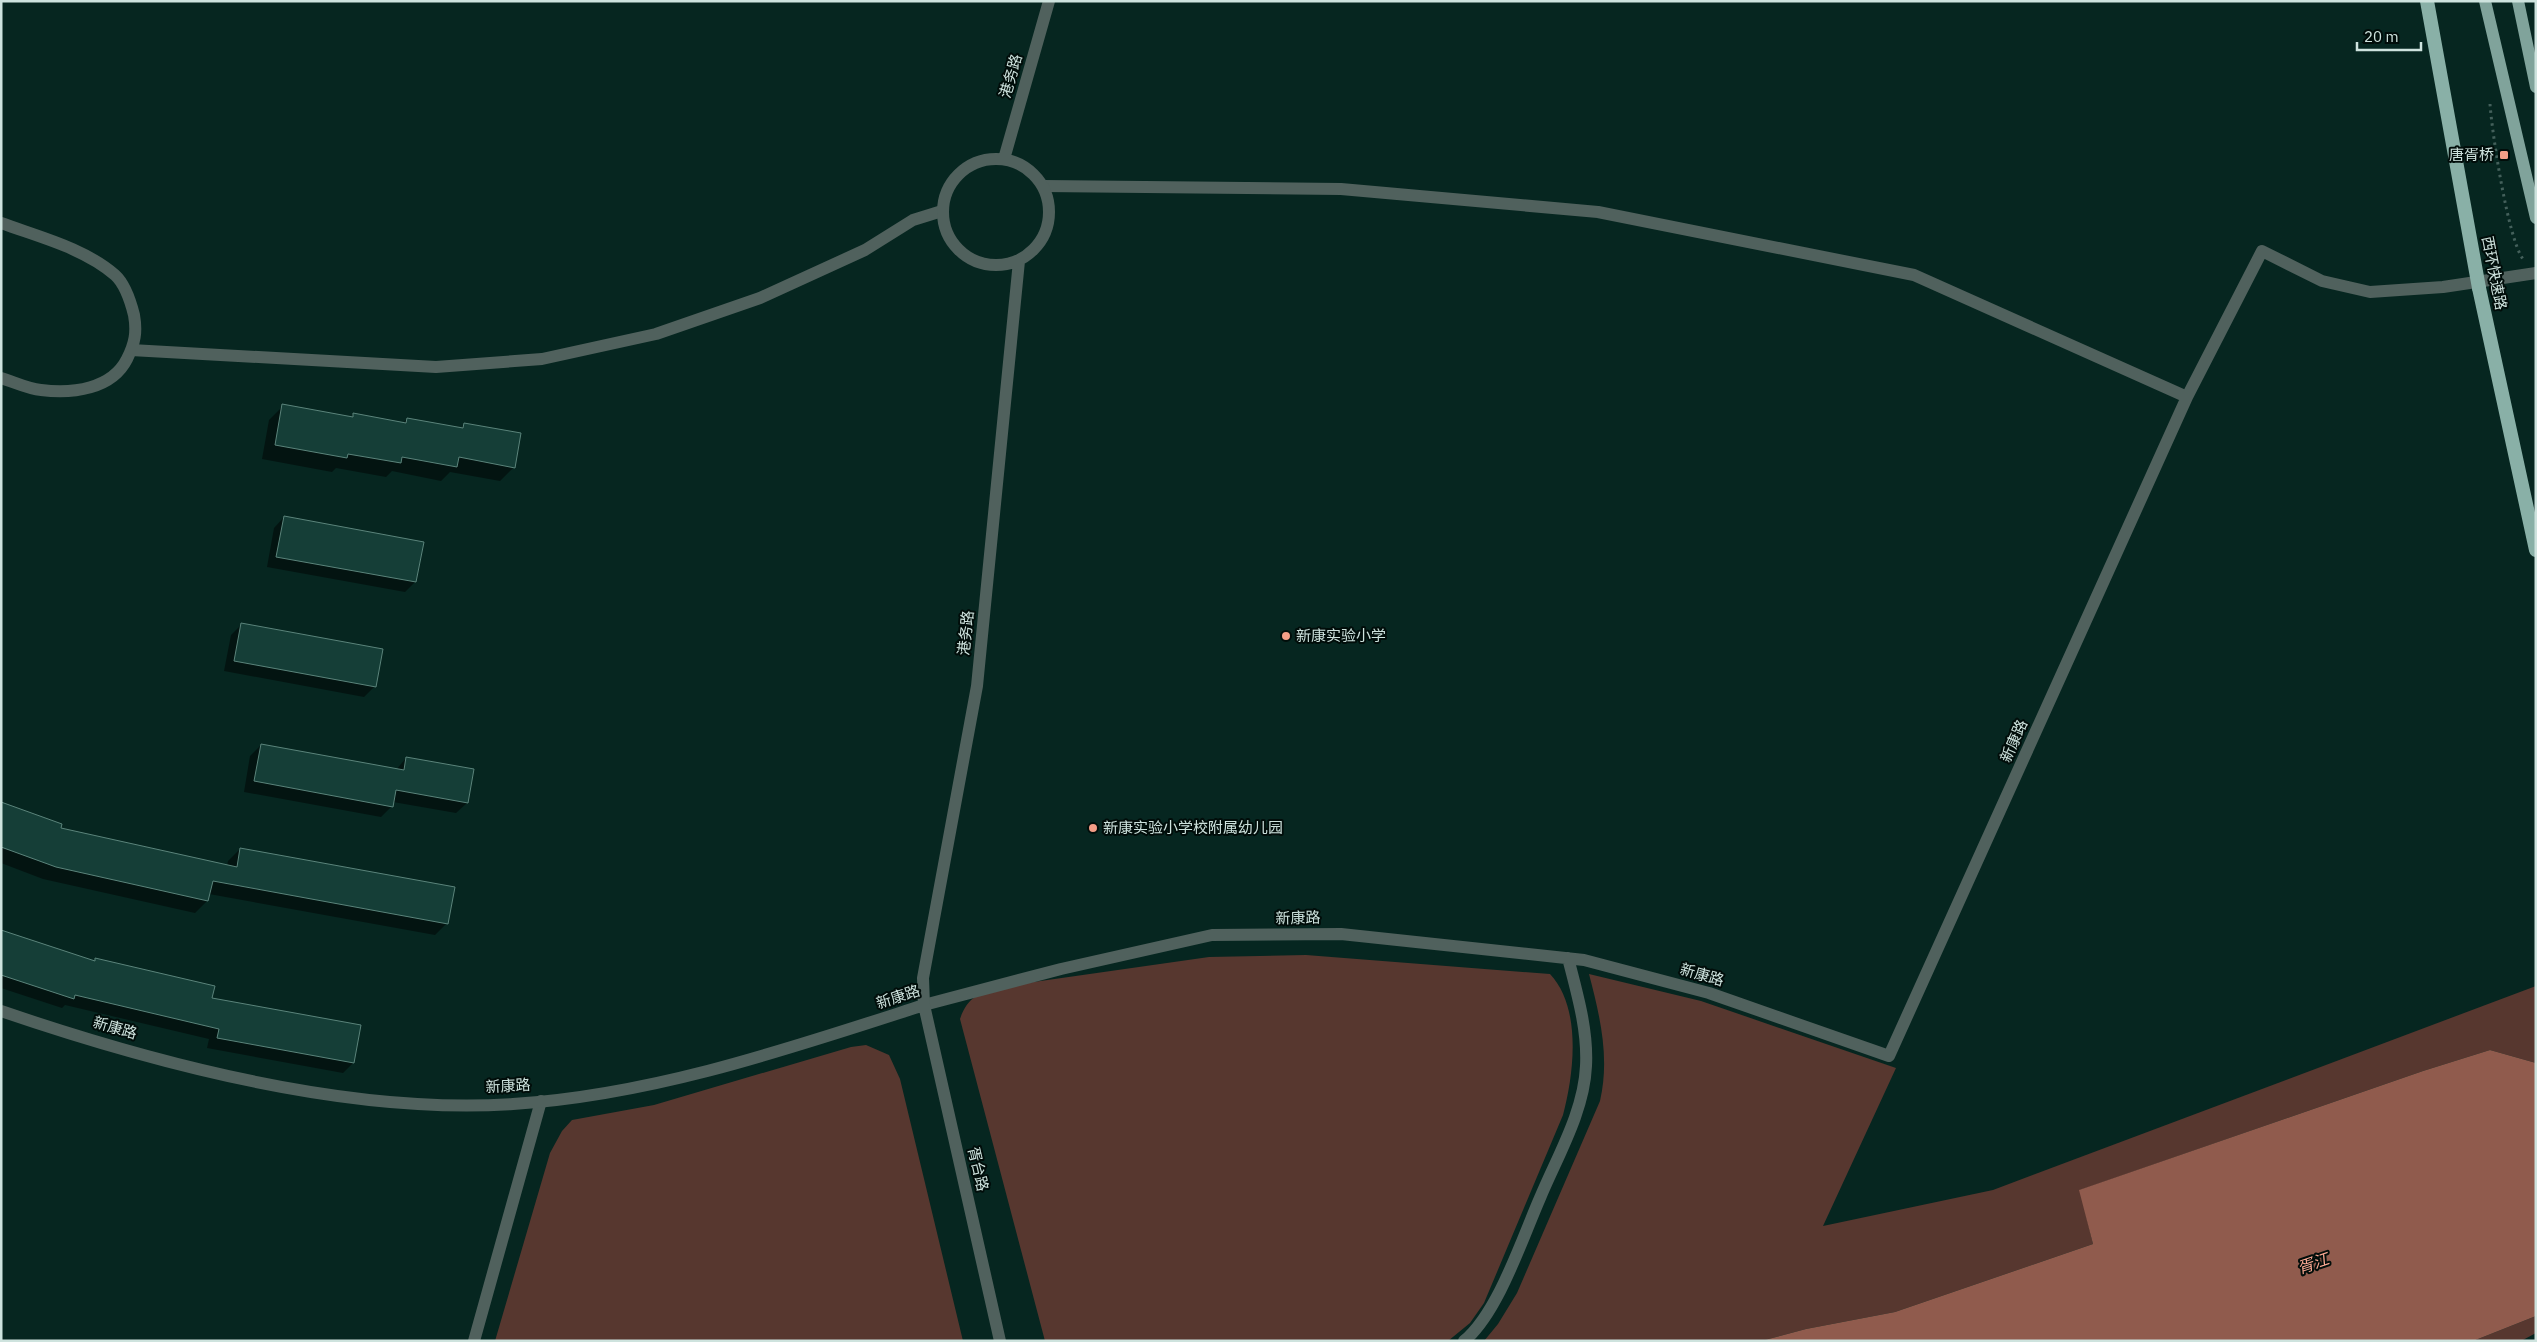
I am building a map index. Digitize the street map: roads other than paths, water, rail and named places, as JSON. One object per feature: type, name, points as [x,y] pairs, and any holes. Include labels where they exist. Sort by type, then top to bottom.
[{"type":"highway","name":"西环快速路","points":[[2427,1],[2479,288],[2536,550]]},
{"type":"main road","points":[[2485,1],[2536,218]]},
{"type":"main road","points":[[2518,1],[2536,87]]},
{"type":"street","name":"港务路","points":[[1004,159],[1049,1]]},
{"type":"street","points":[[1004,159],[1020,164],[1033,173],[1042,186],[1049,202],[1049,220],[1044,237],[1034,251],[1019,261],[1002,266],[984,265],[966,257],[953,245],[945,229],[942,211],[946,193],[955,178],[969,166],[986,160],[1004,159]]},
{"type":"street","points":[[1042,186],[1341,189],[1598,212],[1914,275],[2187,397],[2262,251],[2322,281],[2370,292],[2444,288],[2536,273]]},
{"type":"street","points":[[132,350],[436,367],[542,358],[656,334],[760,298],[865,250],[913,220],[942,211]]},
{"type":"street","points":[[1,223],[86,256],[116,276],[131,302],[137,332],[132,350],[121,371],[101,385],[78,390],[41,390],[1,378]]},
{"type":"street","name":"港务路","points":[[924,1005],[923,978],[977,686],[1019,261]]},
{"type":"street","name":"新康路","points":[[1,1010],[114,1046],[269,1084],[400,1102],[513,1104],[652,1083],[762,1058],[924,1005],[1061,969],[1212,935],[1341,934],[1584,960],[1709,993],[1888,1056],[2187,397]]},
{"type":"street","points":[[1464,1341],[1472,1334],[1490,1308],[1509,1271],[1581,1099],[1586,1066],[1584,1034],[1580,1004],[1568,958]]},
{"type":"street","name":"胥台路","points":[[924,1005],[1000,1341]]},
{"type":"street","points":[[474,1341],[541,1101]]},
{"type":"water","name":"胥江","points":[[2490,1050],[2536,1063],[2536,1316],[2473,1341],[1761,1341],[1806,1329],[1895,1312],[2093,1244],[2079,1190],[2423,1071]]},
{"type":"place","name":"唐胥桥","points":[[2504,155]]},
{"type":"place","name":"新康实验小学","points":[[1286,636]]},
{"type":"place","name":"新康实验小学校附属幼儿园","points":[[1093,828]]}]
